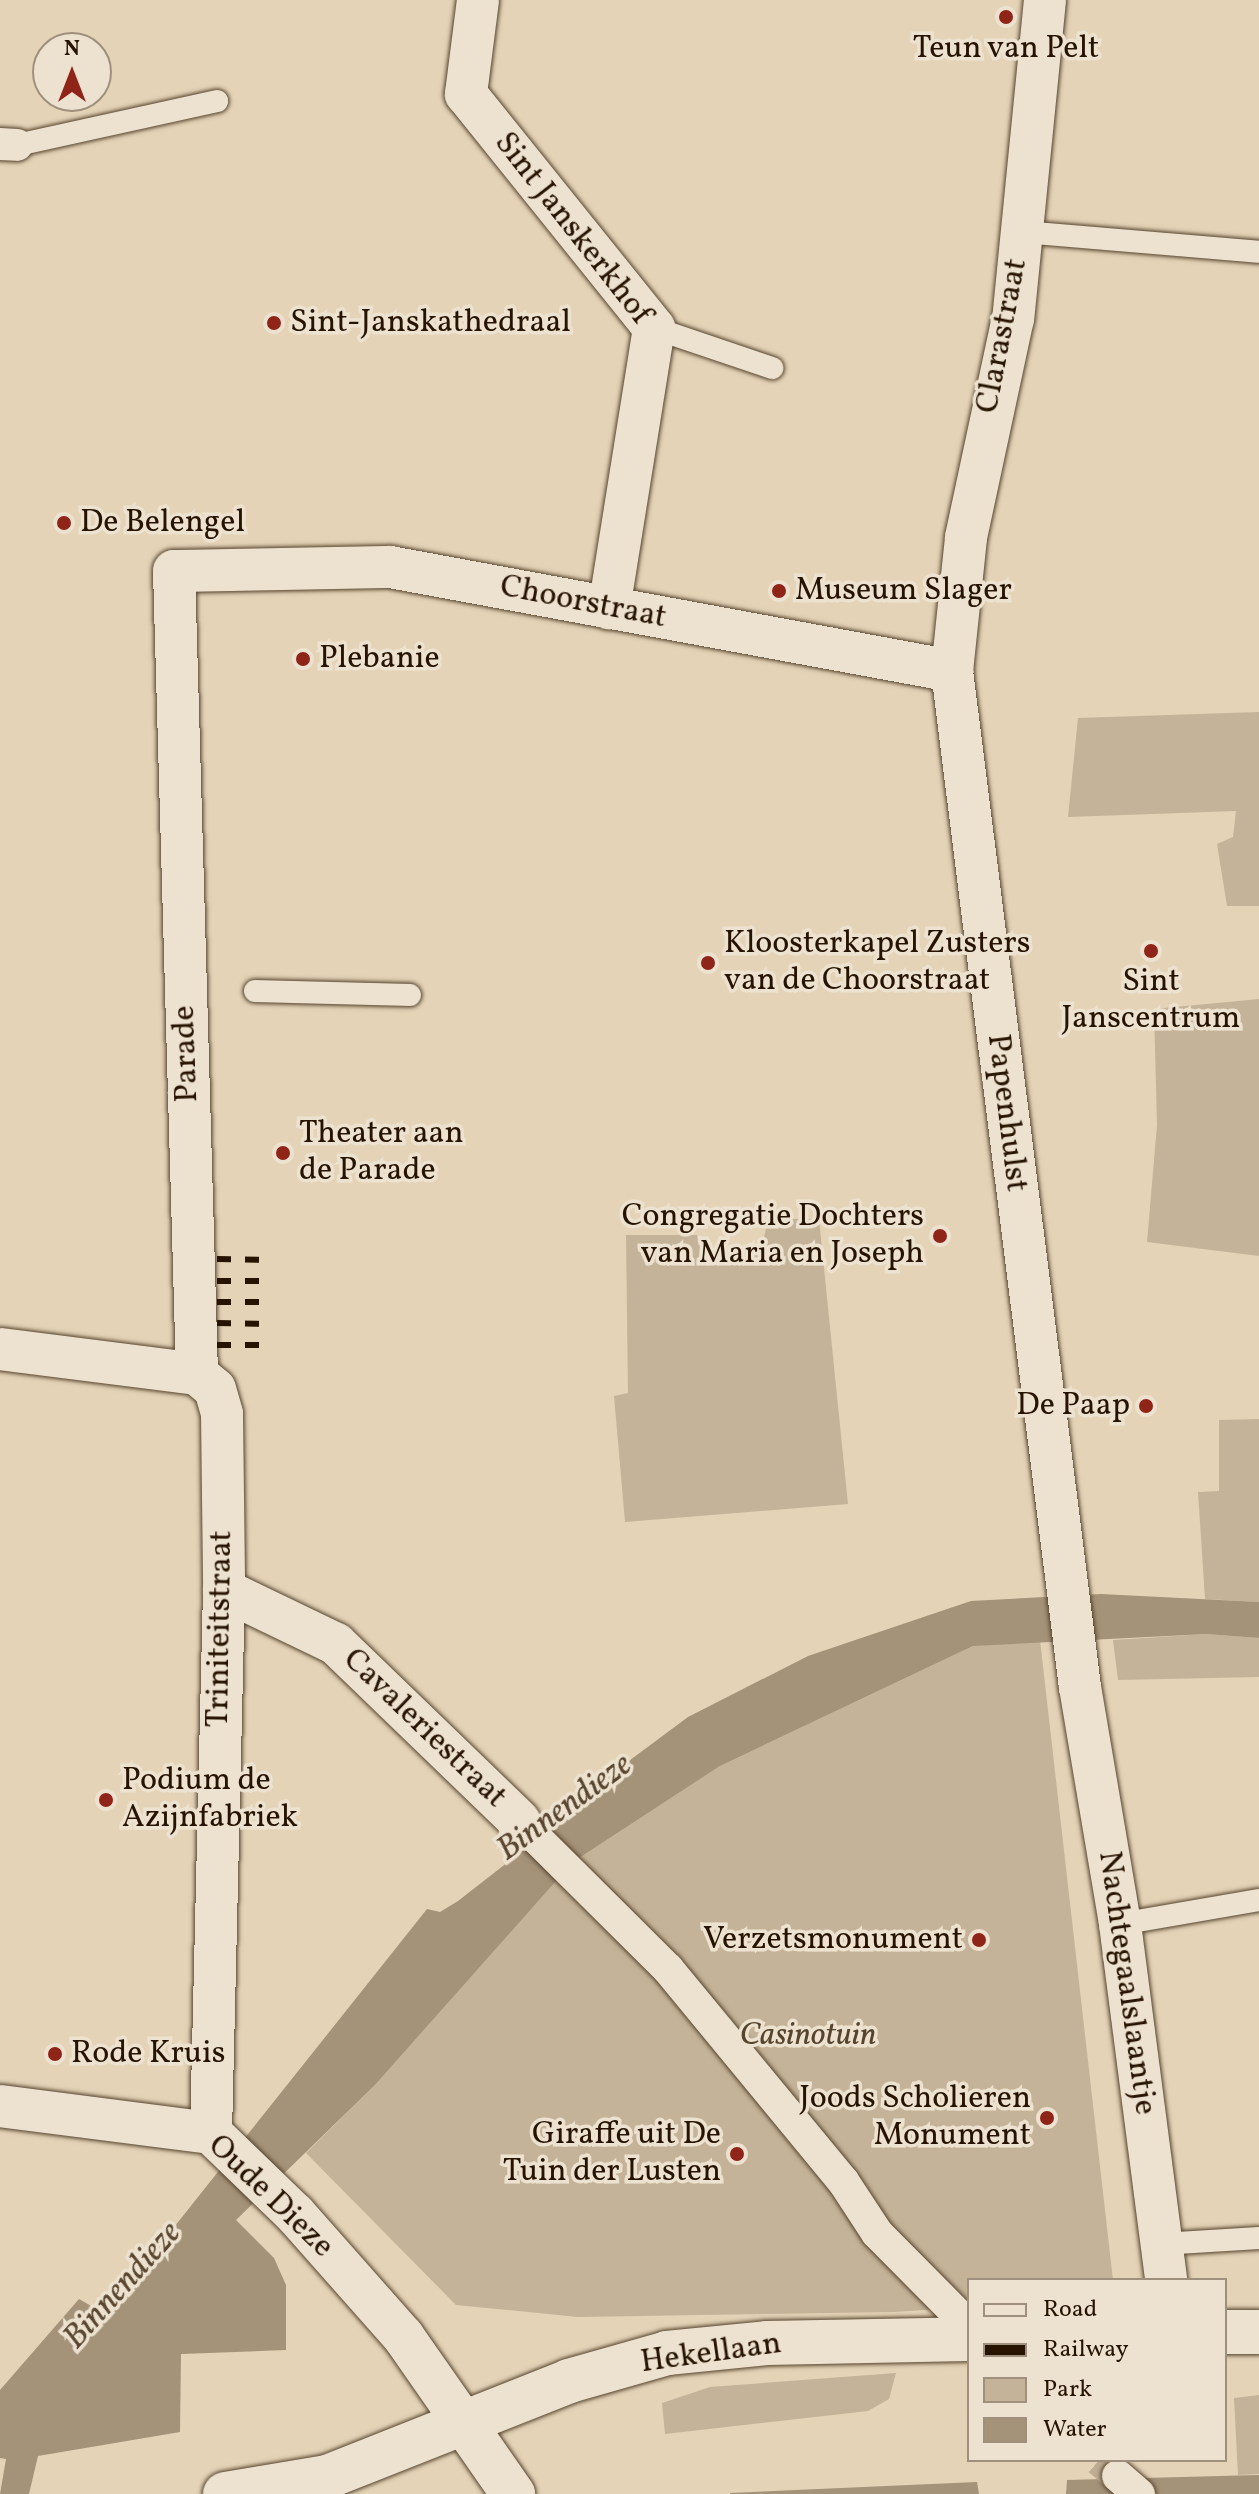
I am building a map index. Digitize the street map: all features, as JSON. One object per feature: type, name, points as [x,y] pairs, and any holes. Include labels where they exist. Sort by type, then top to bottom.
[{"type":"main road","points":[[1227,2332],[1259,2332]]},
{"type":"main road","name":"Hekellaan","points":[[225,2494],[327,2477],[569,2381],[667,2353],[767,2343],[967,2339]]},
{"type":"main road","points":[[463,2422],[513,2494]]},
{"type":"street","name":"Sint Janskerkhof","points":[[478,0],[466,94],[654,328],[609,608]]},
{"type":"street","name":"Clarastraat","points":[[952,671],[966,538],[1013,318],[1045,0]]},
{"type":"street","name":"Choorstraat","points":[[210,571],[390,567],[952,671]]},
{"type":"street","name":"Parade","points":[[197,1374],[174,571],[210,571]]},
{"type":"street","name":"Papenhulst","points":[[952,671],[1080,1687]]},
{"type":"street","points":[[0,1349],[197,1374]]},
{"type":"street","name":"Triniteitstraat","points":[[197,1374],[215,1389],[222,1414],[224,1590],[220,2142]]},
{"type":"street","name":"Cavaleriestraat","points":[[224,1590],[336,1644],[519,1821],[668,1969],[843,2181],[877,2233],[967,2324]]},
{"type":"street","name":"Nachtegaalslaantje","points":[[1080,1687],[1120,1924],[1164,2262]]},
{"type":"street","name":"Oude Dieze","points":[[0,2106],[220,2142],[295,2214],[403,2336],[463,2422]]},
{"type":"lane","points":[[8,144],[217,101]]},
{"type":"lane","points":[[1022,232],[1259,252]]},
{"type":"lane","points":[[654,328],[772,368]]},
{"type":"lane","points":[[255,991],[410,995]]},
{"type":"lane","points":[[1120,1924],[1259,1900]]},
{"type":"lane","points":[[1164,2262],[1259,2238]]},
{"type":"green space","points":[[1259,712],[1259,906],[1227,906],[1217,844],[1233,837],[1236,811],[1068,817],[1078,718]]},
{"type":"green space","points":[[1259,999],[1259,1256],[1147,1242],[1157,1125],[1154,1009]]},
{"type":"green space","points":[[768,1219],[819,1219],[848,1504],[625,1522],[614,1396],[628,1393],[626,1235],[697,1235],[702,1255],[761,1252]]},
{"type":"green space","points":[[1259,1419],[1259,1602],[1205,1599],[1198,1492],[1219,1491],[1219,1420]]},
{"type":"green space","points":[[1206,1634],[1259,1638],[1259,1677],[1118,1680],[1113,1640]]},
{"type":"green space","name":"Casinotuin","points":[[1040,1640],[1113,2278],[967,2278],[967,2307],[894,2312],[578,2317],[456,2305],[306,2153],[375,2085],[573,1862],[720,1766],[973,1646]]},
{"type":"green space","points":[[896,2373],[889,2399],[868,2411],[665,2434],[662,2403],[710,2387]]},
{"type":"green space","points":[[1259,2395],[1259,2474],[1238,2475],[1234,2398]]},
{"type":"water","points":[[1101,1594],[1259,1602],[1259,1638],[1206,1634],[973,1646],[720,1766],[573,1862],[375,2085],[236,2220],[274,2258],[286,2285],[286,2350],[181,2354],[180,2432],[38,2456],[29,2494],[0,2494],[6,2459],[0,2458],[0,2390],[79,2299],[105,2314],[427,1909],[440,1912],[458,1901],[521,1852],[567,1807],[688,1717],[808,1656],[971,1601]]},
{"type":"water","points":[[1259,2475],[1259,2494],[1066,2494],[1067,2480]]},
{"type":"water","points":[[977,2482],[979,2494],[730,2494],[730,2493]]},
{"type":"tunnel","points":[[1101,2462],[1118,2476]]},
{"type":"railway","points":[[217,1259],[271,1260]]},
{"type":"railway","points":[[217,1281],[270,1281]]},
{"type":"railway","points":[[217,1302],[270,1302]]},
{"type":"railway","points":[[217,1323],[269,1324]]},
{"type":"railway","points":[[217,1345],[269,1345]]},
{"type":"place","name":"Teun van Pelt","points":[[1006,17]]},
{"type":"place","name":"Sint-Janskathedraal","points":[[274,323]]},
{"type":"place","name":"De Belengel","points":[[64,523]]},
{"type":"place","name":"Museum Slager","points":[[779,591]]},
{"type":"place","name":"Plebanie","points":[[303,659]]},
{"type":"place","name":"Sint Janscentrum","points":[[1151,951]]},
{"type":"place","name":"Kloosterkapel Zusters van de Choorstraat","points":[[708,963]]},
{"type":"place","name":"Theater aan de Parade","points":[[283,1153]]},
{"type":"place","name":"Congregatie Dochters van Maria en Joseph","points":[[940,1236]]},
{"type":"place","name":"De Paap","points":[[1146,1406]]},
{"type":"place","name":"Podium de Azijnfabriek","points":[[106,1800]]},
{"type":"place","name":"Verzetsmonument","points":[[979,1940]]},
{"type":"place","name":"Rode Kruis","points":[[55,2054]]},
{"type":"place","name":"Joods Scholieren Monument","points":[[1047,2118]]},
{"type":"place","name":"Giraffe uit De Tuin der Lusten","points":[[737,2154]]},
{"type":"water label","name":"Binnendieze","points":[[565,1808]]},
{"type":"water label","name":"Binnendieze","points":[[123,2286]]}]
